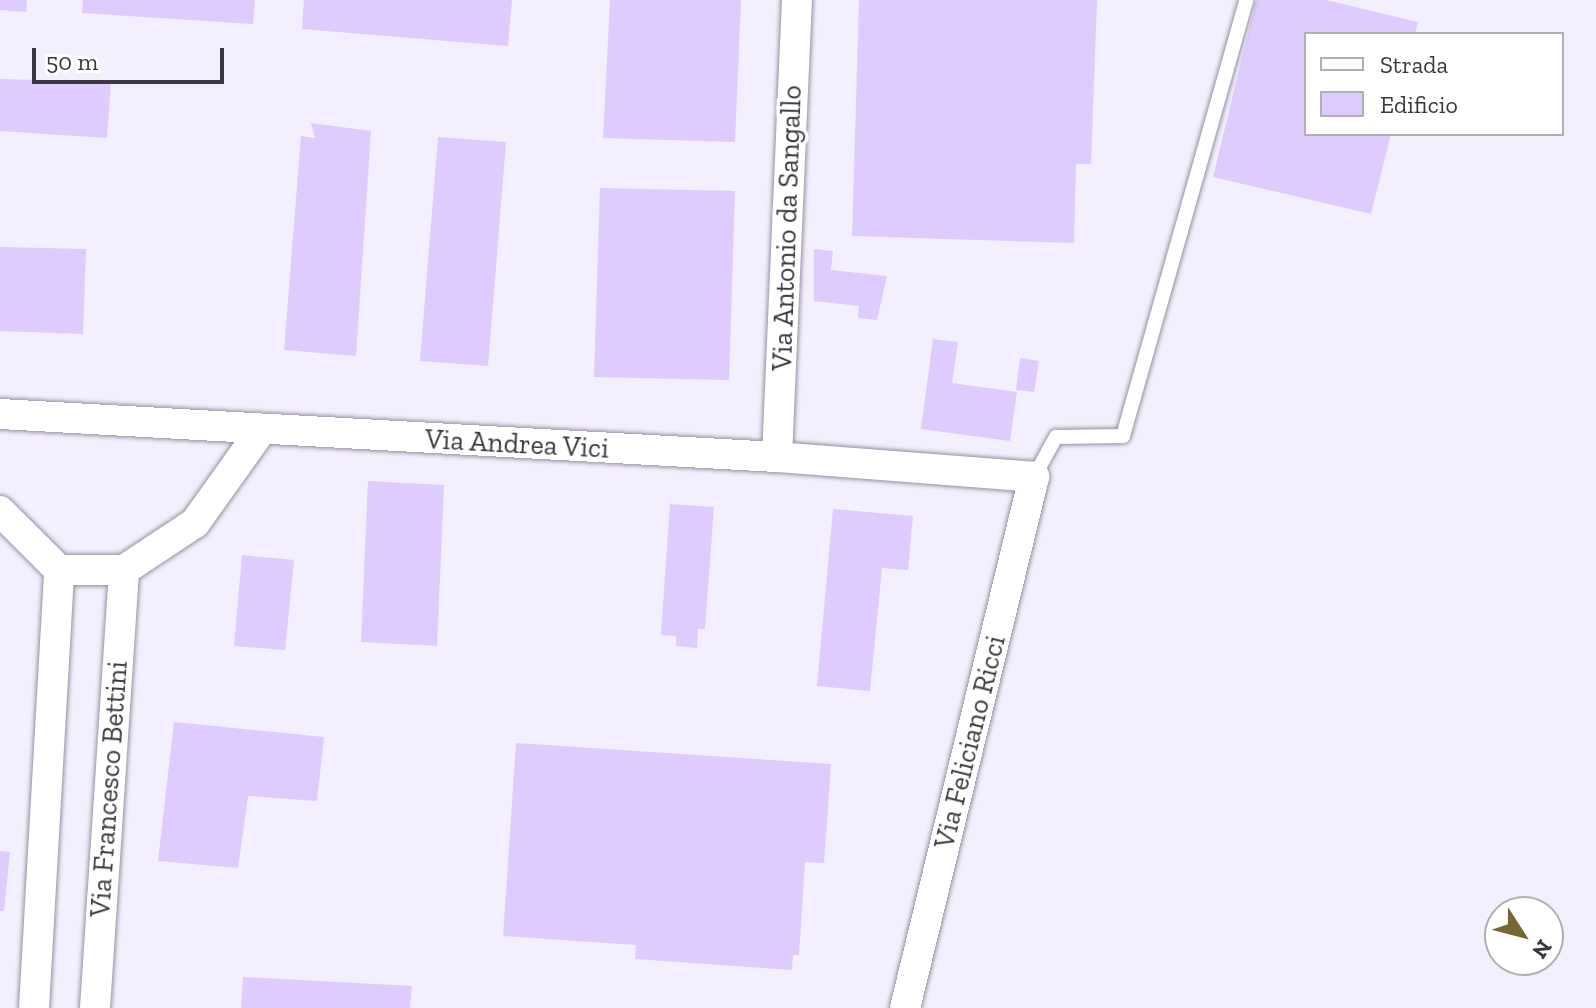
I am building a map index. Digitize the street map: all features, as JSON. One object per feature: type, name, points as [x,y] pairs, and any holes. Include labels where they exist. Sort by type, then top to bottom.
[{"type":"street","name":"Via Antonio da Sangallo","points":[[777,457],[797,0]]},
{"type":"street","name":"Via Andrea Vici","points":[[0,414],[260,432],[777,457],[1034,477]]},
{"type":"street","points":[[0,511],[59,570],[124,570],[195,523],[260,432]]},
{"type":"street","name":"Via Feliciano Ricci","points":[[905,1008],[1034,477]]},
{"type":"street","points":[[34,1008],[59,570]]},
{"type":"street","name":"Via Francesco Bettini","points":[[95,1008],[124,570]]},
{"type":"lane","points":[[1034,477],[1056,437],[1123,436],[1246,0]]},
{"type":"building","points":[[0,0],[27,0],[26,12],[0,10]]},
{"type":"building","points":[[83,0],[255,0],[253,24],[82,13]]},
{"type":"building","points":[[304,0],[512,0],[508,46],[302,29]]},
{"type":"building","points":[[610,0],[741,0],[735,142],[603,138]]},
{"type":"building","points":[[859,0],[1097,0],[1091,164],[1076,164],[1074,243],[852,236]]},
{"type":"building","points":[[1256,0],[1326,0],[1418,22],[1416,32],[1304,32],[1304,136],[1390,136],[1371,214],[1213,177]]},
{"type":"building","points":[[0,79],[111,82],[107,138],[0,131]]},
{"type":"building","points":[[311,123],[371,131],[356,356],[284,350],[301,136],[315,138]]},
{"type":"building","points":[[438,137],[506,142],[488,366],[420,361]]},
{"type":"building","points":[[600,188],[735,191],[729,380],[594,377]]},
{"type":"building","points":[[0,247],[86,249],[83,334],[0,331]]},
{"type":"building","points":[[814,249],[833,251],[831,270],[887,276],[877,320],[858,318],[859,306],[814,301]]},
{"type":"building","points":[[933,339],[958,342],[952,383],[1017,392],[1010,441],[921,429]]},
{"type":"building","points":[[1020,358],[1039,361],[1034,392],[1016,390]]},
{"type":"building","points":[[368,481],[444,485],[437,646],[361,642]]},
{"type":"building","points":[[670,504],[714,507],[705,629],[698,629],[697,648],[676,646],[676,636],[661,635]]},
{"type":"building","points":[[833,509],[913,516],[908,570],[882,568],[870,691],[817,686]]},
{"type":"building","points":[[242,555],[294,560],[285,650],[234,646]]},
{"type":"building","points":[[174,722],[324,737],[317,801],[248,796],[238,868],[158,861]]},
{"type":"building","points":[[516,743],[831,764],[824,863],[805,862],[799,955],[793,955],[792,970],[635,959],[636,945],[503,936]]},
{"type":"building","points":[[0,851],[10,852],[4,911],[0,911]]},
{"type":"building","points":[[243,977],[412,986],[410,1008],[241,1008]]}]
